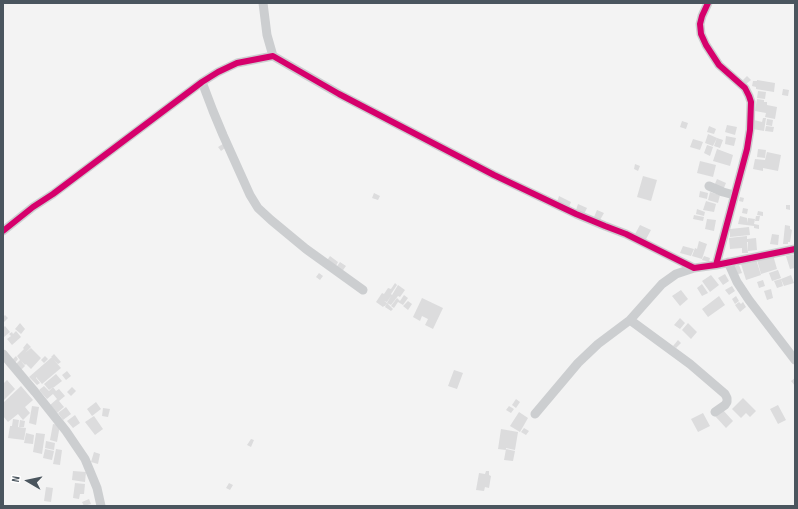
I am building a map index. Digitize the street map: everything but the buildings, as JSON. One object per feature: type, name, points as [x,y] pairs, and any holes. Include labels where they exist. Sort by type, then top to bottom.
[{"type":"street","points":[[263,3],[267,35],[273,56]]},
{"type":"street","points":[[708,3],[700,24],[701,34],[719,65],[745,88],[751,102],[750,130],[747,149],[716,264]]},
{"type":"street","points":[[3,231],[33,207],[53,194],[202,82],[237,63],[273,56],[339,94],[494,175],[584,217],[626,234],[694,268]]},
{"type":"street","points":[[202,82],[218,123],[250,195],[258,208],[306,249],[363,290]]},
{"type":"street","points":[[709,186],[734,195]]},
{"type":"street","points":[[535,414],[578,363],[598,344],[630,320],[662,284],[676,274],[694,268],[795,249]]},
{"type":"street","points":[[728,262],[737,282],[749,300],[795,360]]},
{"type":"street","points":[[630,320],[690,364],[725,394],[727,398],[726,405],[715,412]]},
{"type":"street","points":[[3,354],[66,431],[86,459],[97,488],[101,506]]},
{"type":"cycle path","points":[[708,3],[700,24],[701,34],[719,65],[745,88],[751,102],[750,130],[747,149],[716,265]]},
{"type":"cycle path","points":[[3,231],[33,207],[53,194],[202,82],[237,63],[273,56],[339,94],[494,175],[576,214],[626,234],[694,268],[795,249]]}]
